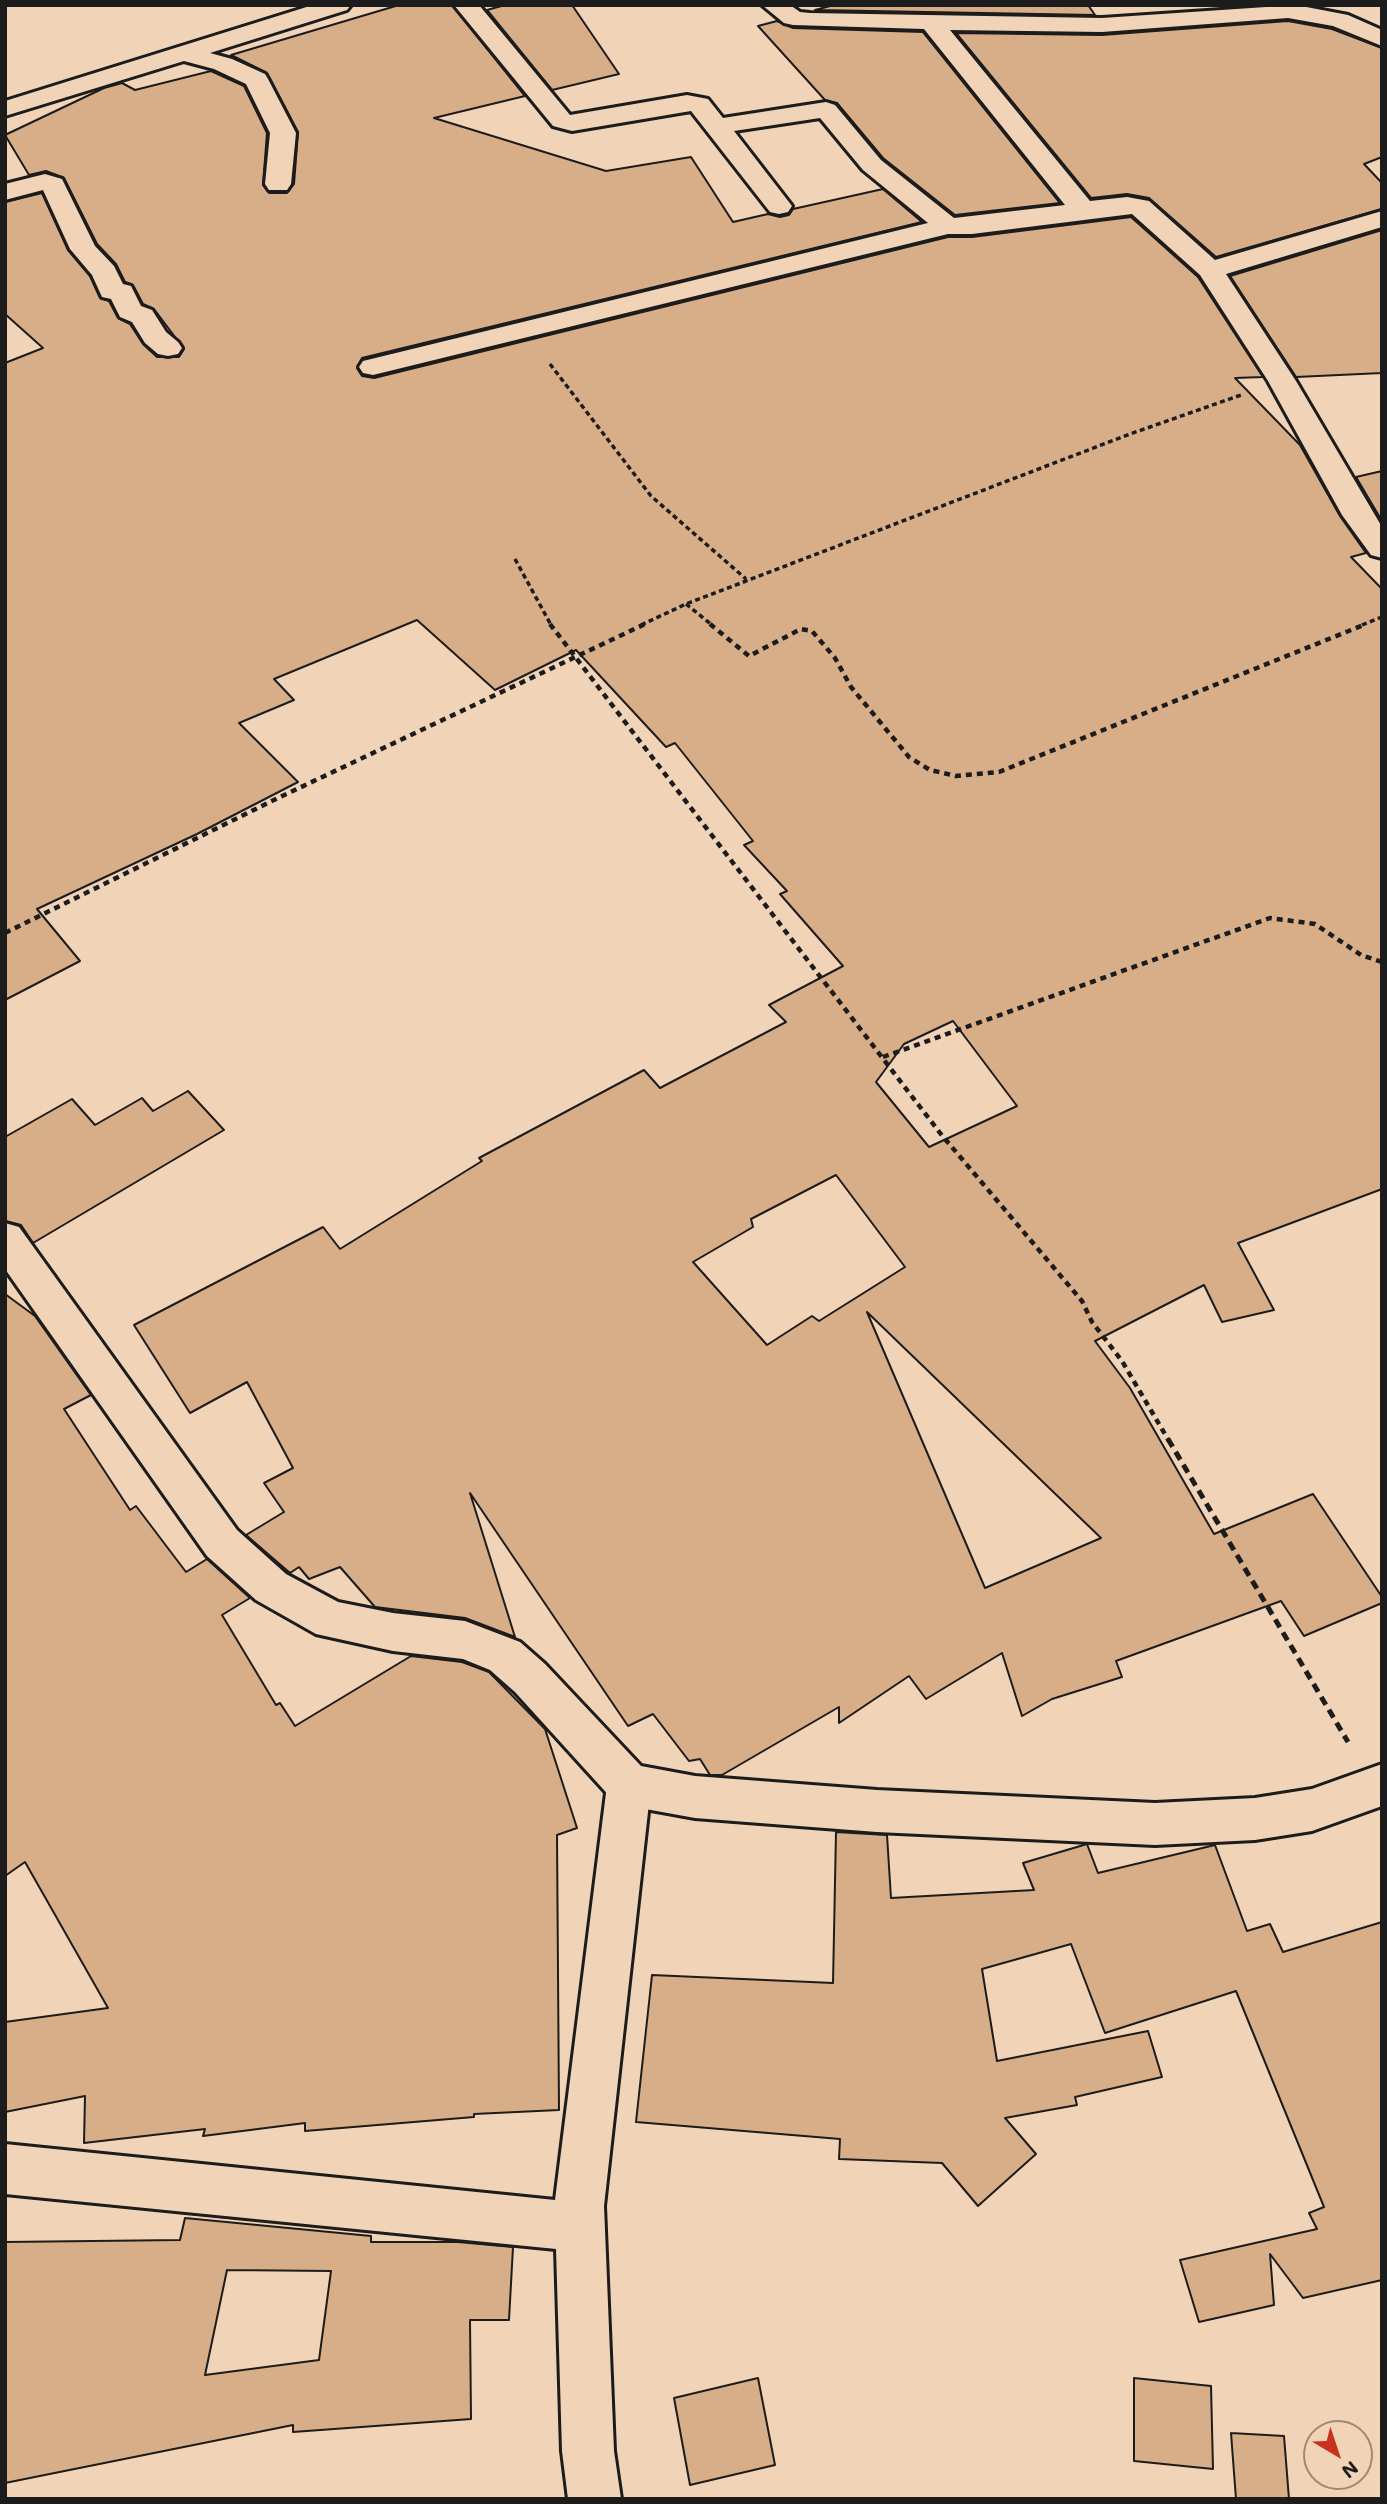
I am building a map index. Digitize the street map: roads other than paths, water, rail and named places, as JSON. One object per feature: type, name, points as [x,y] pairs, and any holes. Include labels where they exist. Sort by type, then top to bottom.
[{"type":"street","points":[[5,109],[339,5]]},
{"type":"street","points":[[466,5],[562,121],[572,123],[699,104],[779,206]]},
{"type":"street","points":[[774,5],[793,18],[810,20],[1102,25],[1288,11],[1339,20],[1382,39]]},
{"type":"street","points":[[929,20],[1083,210]]},
{"type":"street","points":[[184,54],[222,64],[256,79],[283,133],[278,184]]},
{"type":"street","points":[[718,126],[826,110],[872,165],[948,226]]},
{"type":"street","points":[[5,192],[44,182],[53,185],[83,249],[104,272],[112,291],[121,292],[130,311],[142,316],[155,337],[168,348]]},
{"type":"street","points":[[373,367],[948,226],[972,226],[1127,205],[1140,207],[1210,270],[1282,381],[1357,515],[1382,548]]},
{"type":"street","points":[[1210,270],[1382,219]]},
{"type":"street","points":[[5,1238],[222,1543],[271,1587],[331,1620],[393,1632],[465,1640],[505,1657],[530,1678],[629,1785],[708,1798],[877,1811],[1156,1825],[1255,1819],[1300,1812],[1379,1786]]},
{"type":"street","points":[[595,2499],[588,2451],[580,2216],[591,2091],[629,1785]]},
{"type":"street","points":[[5,2169],[580,2216]]}]
